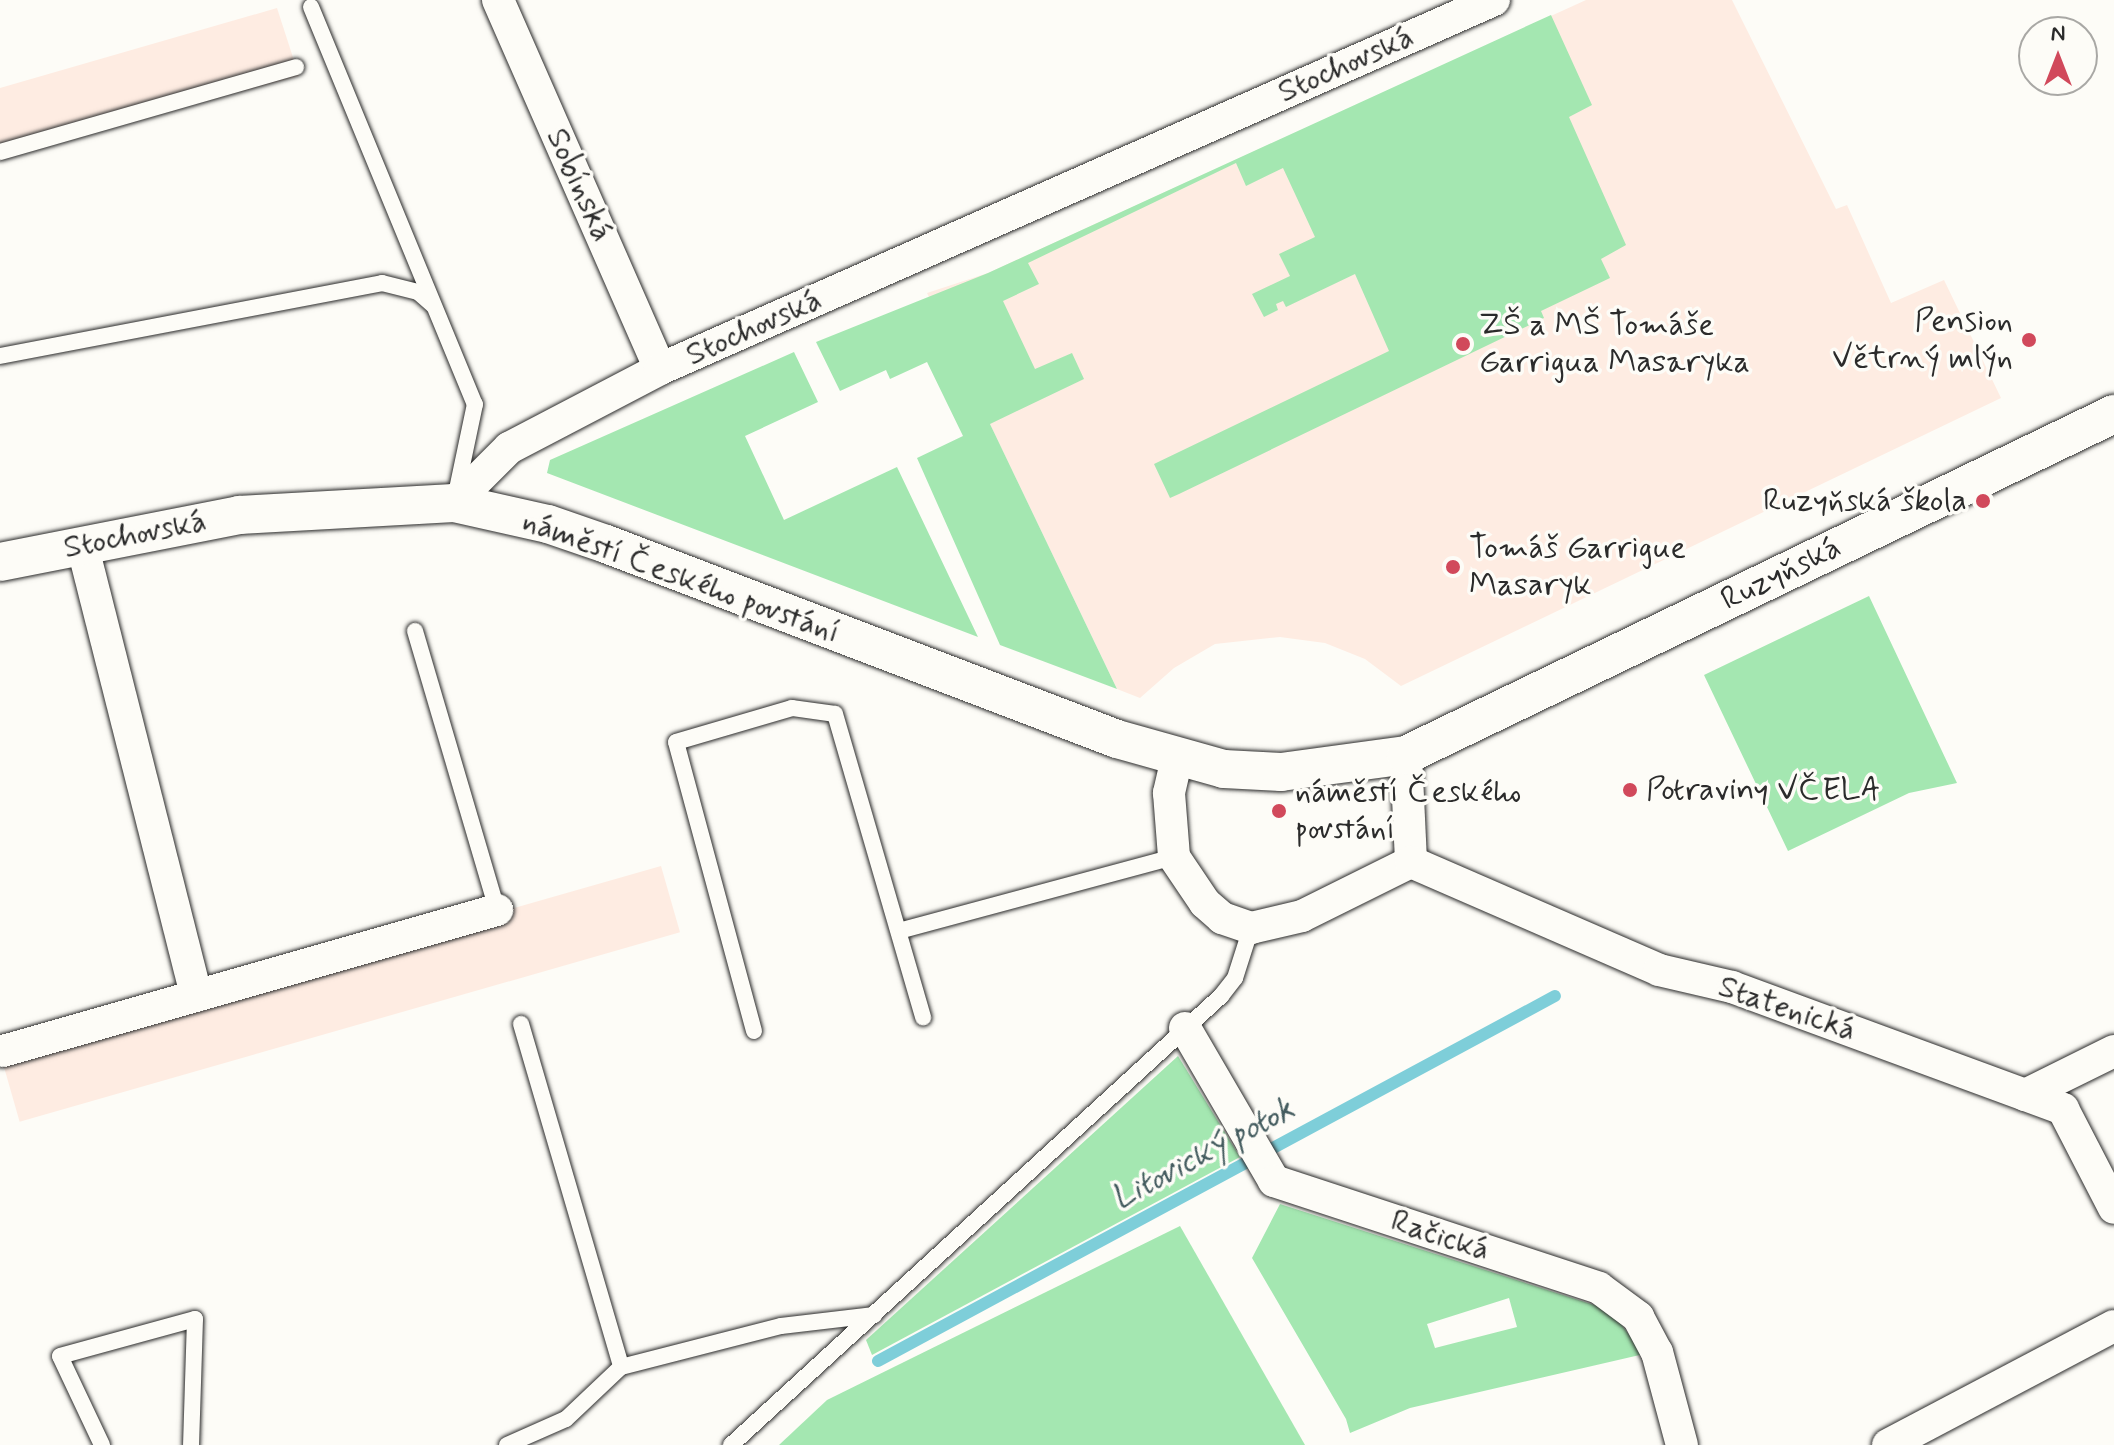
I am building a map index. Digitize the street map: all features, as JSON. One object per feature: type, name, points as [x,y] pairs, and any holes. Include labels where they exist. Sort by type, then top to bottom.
[{"type":"street","name":"Sobínská","points":[[498,0],[660,369]]},
{"type":"street","name":"Stochovská","points":[[0,562],[239,515],[454,503],[509,448],[660,369],[1494,0]]},
{"type":"street","name":"Ruzyňská","points":[[1406,755],[2114,414]]},
{"type":"street","name":"náměstí Českého povstání","points":[[454,503],[548,524],[606,544],[1177,758],[1224,769],[1281,772],[1406,755]]},
{"type":"street","points":[[82,544],[196,996]]},
{"type":"street","points":[[1177,758],[1169,793],[1174,857],[1205,903],[1222,918],[1251,928],[1302,916],[1411,862],[1406,755]]},
{"type":"street","name":"Statenická","points":[[1411,862],[1659,970],[1732,987],[2063,1109],[2114,1208]]},
{"type":"street","points":[[3,1051],[497,910]]},
{"type":"street","name":"Račická","points":[[1185,1028],[1244,1137],[1274,1181],[1599,1288],[1638,1317],[1657,1352],[1682,1445]]},
{"type":"street","points":[[2025,1095],[2114,1051]]},
{"type":"street","points":[[1888,1445],[2114,1326]]},
{"type":"lane","points":[[311,7],[475,404],[454,503]]},
{"type":"lane","points":[[0,152],[296,67]]},
{"type":"lane","points":[[0,356],[382,283],[418,292],[437,308]]},
{"type":"lane","points":[[415,631],[497,910]]},
{"type":"lane","points":[[754,1031],[676,742],[792,708],[835,714],[923,1017]]},
{"type":"lane","points":[[899,931],[1174,857]]},
{"type":"lane","points":[[731,1445],[1185,1028],[1235,978],[1251,928]]},
{"type":"lane","points":[[521,1024],[621,1367]]},
{"type":"lane","points":[[507,1445],[566,1419],[621,1367],[781,1326],[874,1315]]},
{"type":"lane","points":[[102,1445],[60,1356],[195,1319],[191,1445]]},
{"type":"shaded area","name":"ZŠ a MŠ Tomáše Garrigua Masaryka","points":[[1586,0],[1732,0],[1836,209],[1847,205],[1891,303],[1944,280],[2001,398],[1401,686],[1365,659],[1325,643],[1280,637],[1215,644],[1174,668],[1140,698],[1117,689],[927,293],[988,273]]},
{"type":"shaded area","points":[[277,8],[299,76],[0,156],[0,88]]},
{"type":"shaded area","points":[[661,866],[680,932],[20,1122],[1,1055]]},
{"type":"green space","points":[[1551,15],[1592,105],[1569,117],[1626,245],[1601,259],[1610,278],[1541,311],[1544,318],[1179,494],[1170,498],[1154,464],[1389,351],[1355,274],[1286,307],[1283,301],[1276,304],[1278,310],[1264,317],[1252,294],[1290,276],[1279,254],[1315,237],[1283,168],[1246,186],[1236,163],[1028,263],[1039,284],[1003,301],[1035,369],[1072,353],[1084,379],[990,424],[1117,689],[1000,645],[917,458],[963,436],[927,362],[890,379],[886,370],[840,391],[816,342],[988,273]]},
{"type":"green space","points":[[794,352],[818,402],[745,436],[784,520],[897,467],[978,637],[547,473],[550,460]]},
{"type":"green space","points":[[1869,596],[1957,783],[1909,793],[1788,851],[1704,675]]},
{"type":"green space","points":[[1178,1056],[1240,1157],[872,1355],[866,1340]]},
{"type":"green space","points":[[1280,1204],[1610,1310],[1644,1354],[1410,1408],[1350,1433],[1346,1419],[1252,1258]],"holes":[[[1509,1298],[1517,1327],[1435,1348],[1427,1324]]]},
{"type":"green space","points":[[1180,1226],[1305,1445],[779,1445],[827,1400]]},
{"type":"waterway","name":"Litovický potok","points":[[878,1361],[1555,996]]},
{"type":"place","name":"Pension Větrný mlýn","points":[[2029,340]]},
{"type":"place","name":"ZŠ a MŠ Tomáše Garrigua Masaryka","points":[[1463,344]]},
{"type":"place","name":"Ruzyňská škola","points":[[1983,501]]},
{"type":"place","name":"Tomáš Garrigue Masaryk","points":[[1453,567]]},
{"type":"place","name":"Potraviny VČELA","points":[[1630,790]]},
{"type":"place","name":"náměstí Českého povstání","points":[[1279,811]]}]
